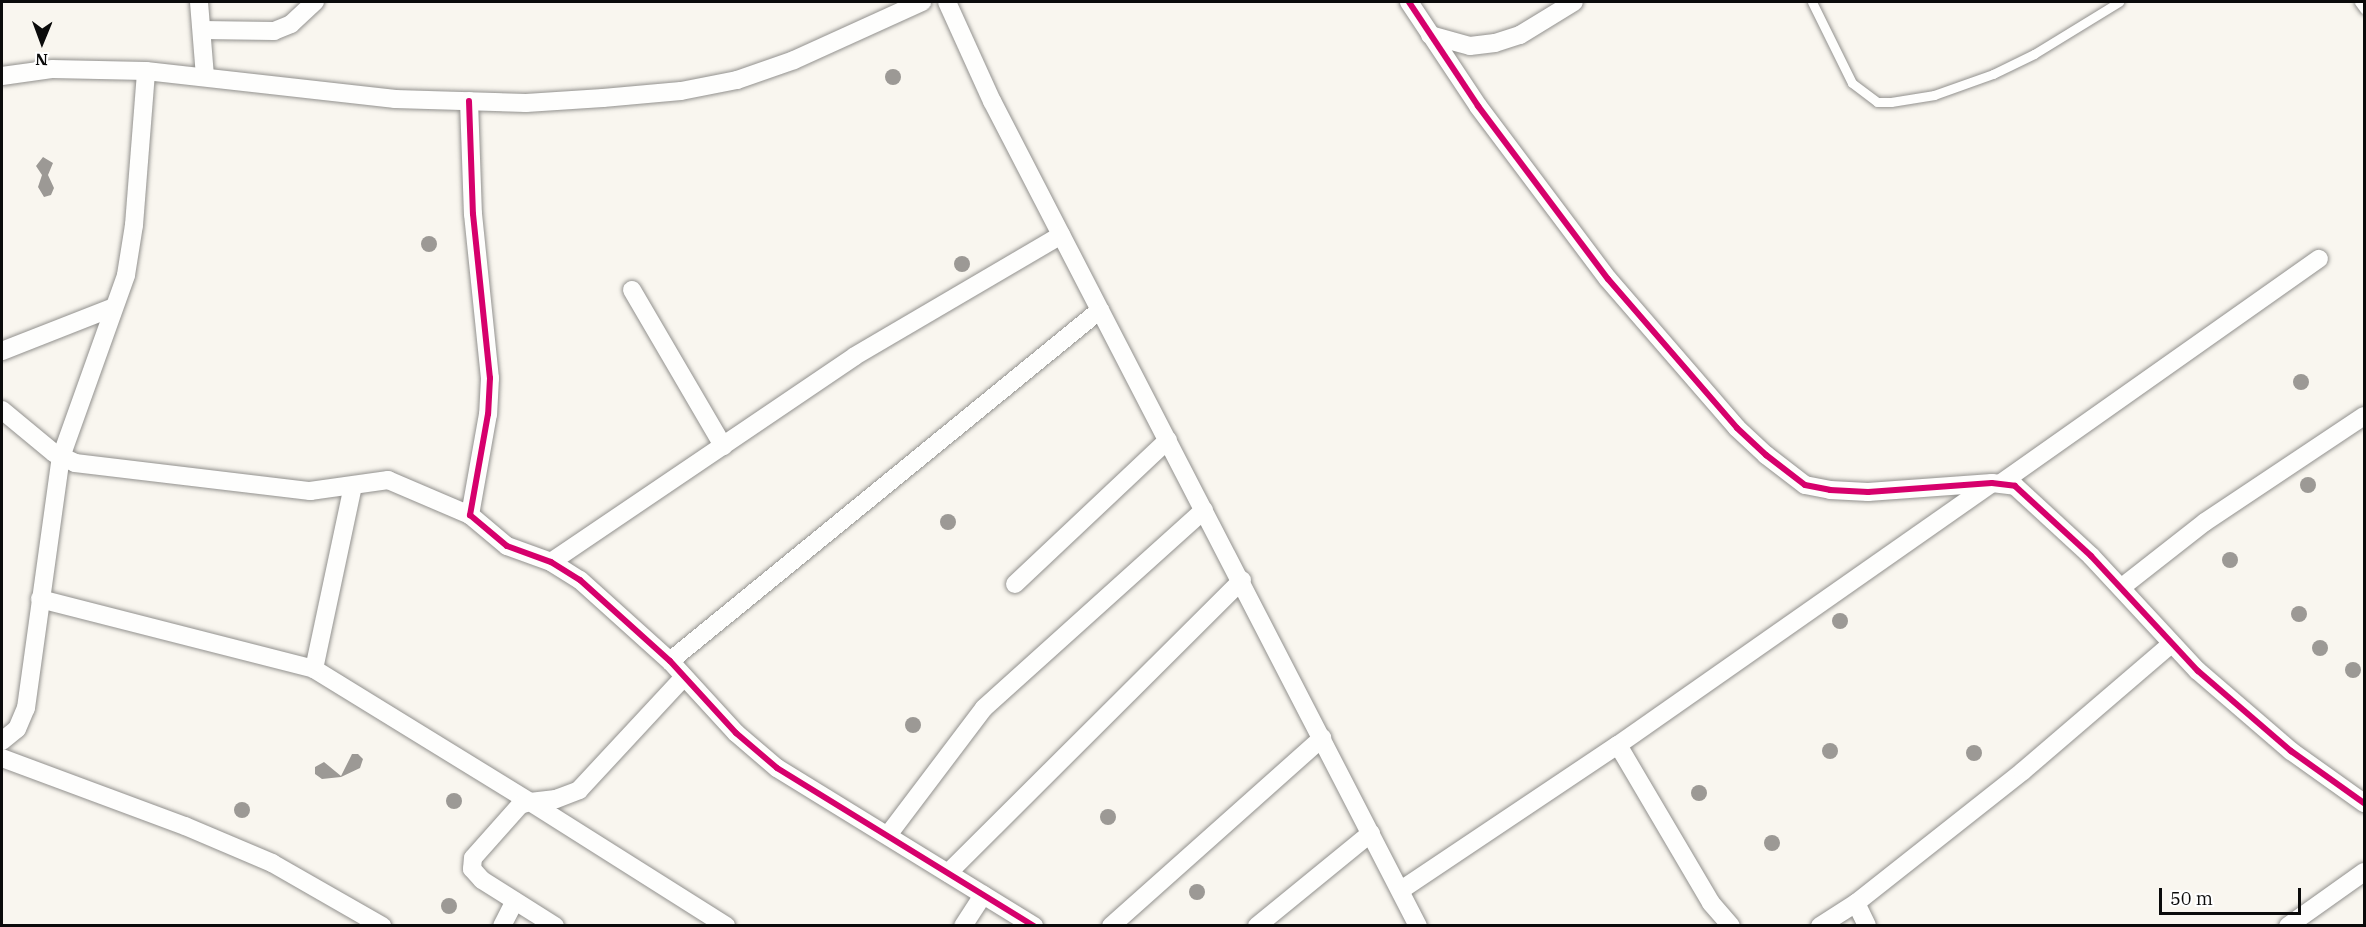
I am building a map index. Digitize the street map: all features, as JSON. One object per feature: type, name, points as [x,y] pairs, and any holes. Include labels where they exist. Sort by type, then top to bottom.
[{"type":"street","points":[[199,2],[205,77]]},
{"type":"street","points":[[202,30],[274,31],[291,24],[315,2]]},
{"type":"street","points":[[2,76],[52,69],[146,71],[395,99],[469,101],[603,98],[681,91],[737,80],[794,60],[922,2]]},
{"type":"street","points":[[947,2],[992,101],[1242,580],[1418,926]]},
{"type":"street","points":[[1408,2],[1478,106],[1608,279],[1737,428],[1766,454],[1806,485],[1830,490],[1997,483],[2019,490],[2122,587],[2171,644],[2291,751],[2364,803]]},
{"type":"street","points":[[1430,35],[1470,46],[1495,43],[1520,35],[1574,2]]},
{"type":"street","points":[[2,741],[17,729],[26,708],[61,457],[126,275],[134,225],[146,71]]},
{"type":"street","points":[[469,101],[473,214],[490,378],[488,414],[470,515]]},
{"type":"street","points":[[551,562],[855,356],[1061,235]]},
{"type":"street","points":[[1401,890],[1618,745],[2319,259]]},
{"type":"street","points":[[633,291],[723,446]]},
{"type":"street","points":[[2,351],[114,307]]},
{"type":"street","points":[[670,661],[1100,310]]},
{"type":"street","points":[[2,410],[61,457],[75,463],[310,490],[353,486],[372,480],[399,483],[470,515],[507,546],[551,562],[580,580],[670,661],[736,733],[777,768],[1034,926]]},
{"type":"street","points":[[2122,587],[2205,522],[2364,416]]},
{"type":"street","points":[[1014,584],[1168,440]]},
{"type":"street","points":[[314,669],[353,486]]},
{"type":"street","points":[[888,835],[969,724],[991,701],[1204,510]]},
{"type":"street","points":[[948,873],[1242,580]]},
{"type":"street","points":[[40,599],[314,669],[726,926]]},
{"type":"street","points":[[1820,926],[1856,903],[2023,771],[2171,644]]},
{"type":"street","points":[[555,926],[476,875],[473,858],[513,809],[530,802],[555,800],[579,790],[684,677]]},
{"type":"street","points":[[1111,926],[1322,738]]},
{"type":"street","points":[[1618,745],[1711,903],[1731,926]]},
{"type":"street","points":[[2,758],[185,826],[272,863],[382,926]]},
{"type":"street","points":[[1257,926],[1371,833]]},
{"type":"street","points":[[2288,926],[2364,872]]},
{"type":"street","points":[[963,926],[983,895]]},
{"type":"street","points":[[502,926],[515,901]]},
{"type":"street","points":[[1856,903],[1867,926]]},
{"type":"lane","points":[[1812,2],[1852,83],[1877,102],[1891,102],[1934,95],[1993,74],[2034,54],[2119,2]]},
{"type":"lane","points":[[2359,2],[2364,9]]},
{"type":"building","points":[[890,69],[896,69],[901,77],[899,83],[890,85],[885,80],[885,74]]},
{"type":"building","points":[[43,157],[53,163],[48,175],[54,188],[51,195],[44,197],[38,187],[42,175],[36,166]]},
{"type":"building","points":[[429,236],[435,238],[437,244],[435,250],[429,252],[423,250],[421,244],[423,238]]},
{"type":"building","points":[[962,256],[968,258],[970,264],[968,270],[962,272],[956,270],[954,264],[956,258]]},
{"type":"building","points":[[2301,374],[2307,376],[2309,382],[2307,388],[2301,390],[2295,388],[2293,382],[2295,376]]},
{"type":"building","points":[[2308,477],[2314,479],[2316,485],[2314,491],[2308,493],[2302,491],[2300,485],[2302,479]]},
{"type":"building","points":[[948,514],[954,516],[956,522],[954,528],[948,530],[942,528],[940,522],[942,516]]},
{"type":"building","points":[[2230,552],[2236,554],[2238,560],[2236,566],[2230,568],[2224,566],[2222,560],[2224,554]]},
{"type":"building","points":[[2296,606],[2302,606],[2307,614],[2305,620],[2296,622],[2291,617],[2291,611]]},
{"type":"building","points":[[1837,613],[1843,613],[1848,621],[1846,627],[1837,629],[1832,624],[1832,618]]},
{"type":"building","points":[[2317,640],[2323,640],[2328,648],[2326,654],[2317,656],[2312,651],[2312,645]]},
{"type":"building","points":[[2350,662],[2356,662],[2361,670],[2359,676],[2350,678],[2345,673],[2345,667]]},
{"type":"building","points":[[913,717],[919,719],[921,725],[919,731],[913,733],[907,731],[905,725],[907,719]]},
{"type":"building","points":[[1830,743],[1836,745],[1838,751],[1836,757],[1830,759],[1824,757],[1822,751],[1824,745]]},
{"type":"building","points":[[1974,745],[1980,747],[1982,753],[1980,759],[1974,761],[1968,759],[1966,753],[1968,747]]},
{"type":"building","points":[[352,754],[358,754],[363,759],[360,768],[341,777],[322,779],[315,774],[315,767],[324,762],[341,776]]},
{"type":"building","points":[[1699,785],[1705,787],[1707,793],[1705,799],[1699,801],[1693,799],[1691,793],[1693,787]]},
{"type":"building","points":[[451,793],[457,793],[462,801],[460,807],[451,809],[446,804],[446,798]]},
{"type":"building","points":[[242,802],[248,804],[250,810],[248,816],[242,818],[236,816],[234,810],[236,804]]},
{"type":"building","points":[[1105,809],[1111,809],[1116,817],[1114,823],[1105,825],[1100,820],[1100,814]]},
{"type":"building","points":[[1772,835],[1778,837],[1780,843],[1778,849],[1772,851],[1766,849],[1764,843],[1766,837]]},
{"type":"building","points":[[1197,884],[1203,886],[1205,892],[1203,898],[1197,900],[1191,898],[1189,892],[1191,886]]},
{"type":"building","points":[[446,898],[452,898],[457,906],[455,912],[446,914],[441,909],[441,903]]},
{"type":"cycle path","points":[[1409,2],[1478,106],[1608,279],[1737,428],[1766,455],[1805,485],[1830,490],[1868,492],[1992,483],[2015,486],[2091,556],[2198,671],[2291,751],[2364,803]]},
{"type":"cycle path","points":[[469,101],[473,214],[490,378],[488,414],[470,515],[507,546],[551,562],[580,580],[670,661],[736,733],[777,768],[1034,926]]}]
